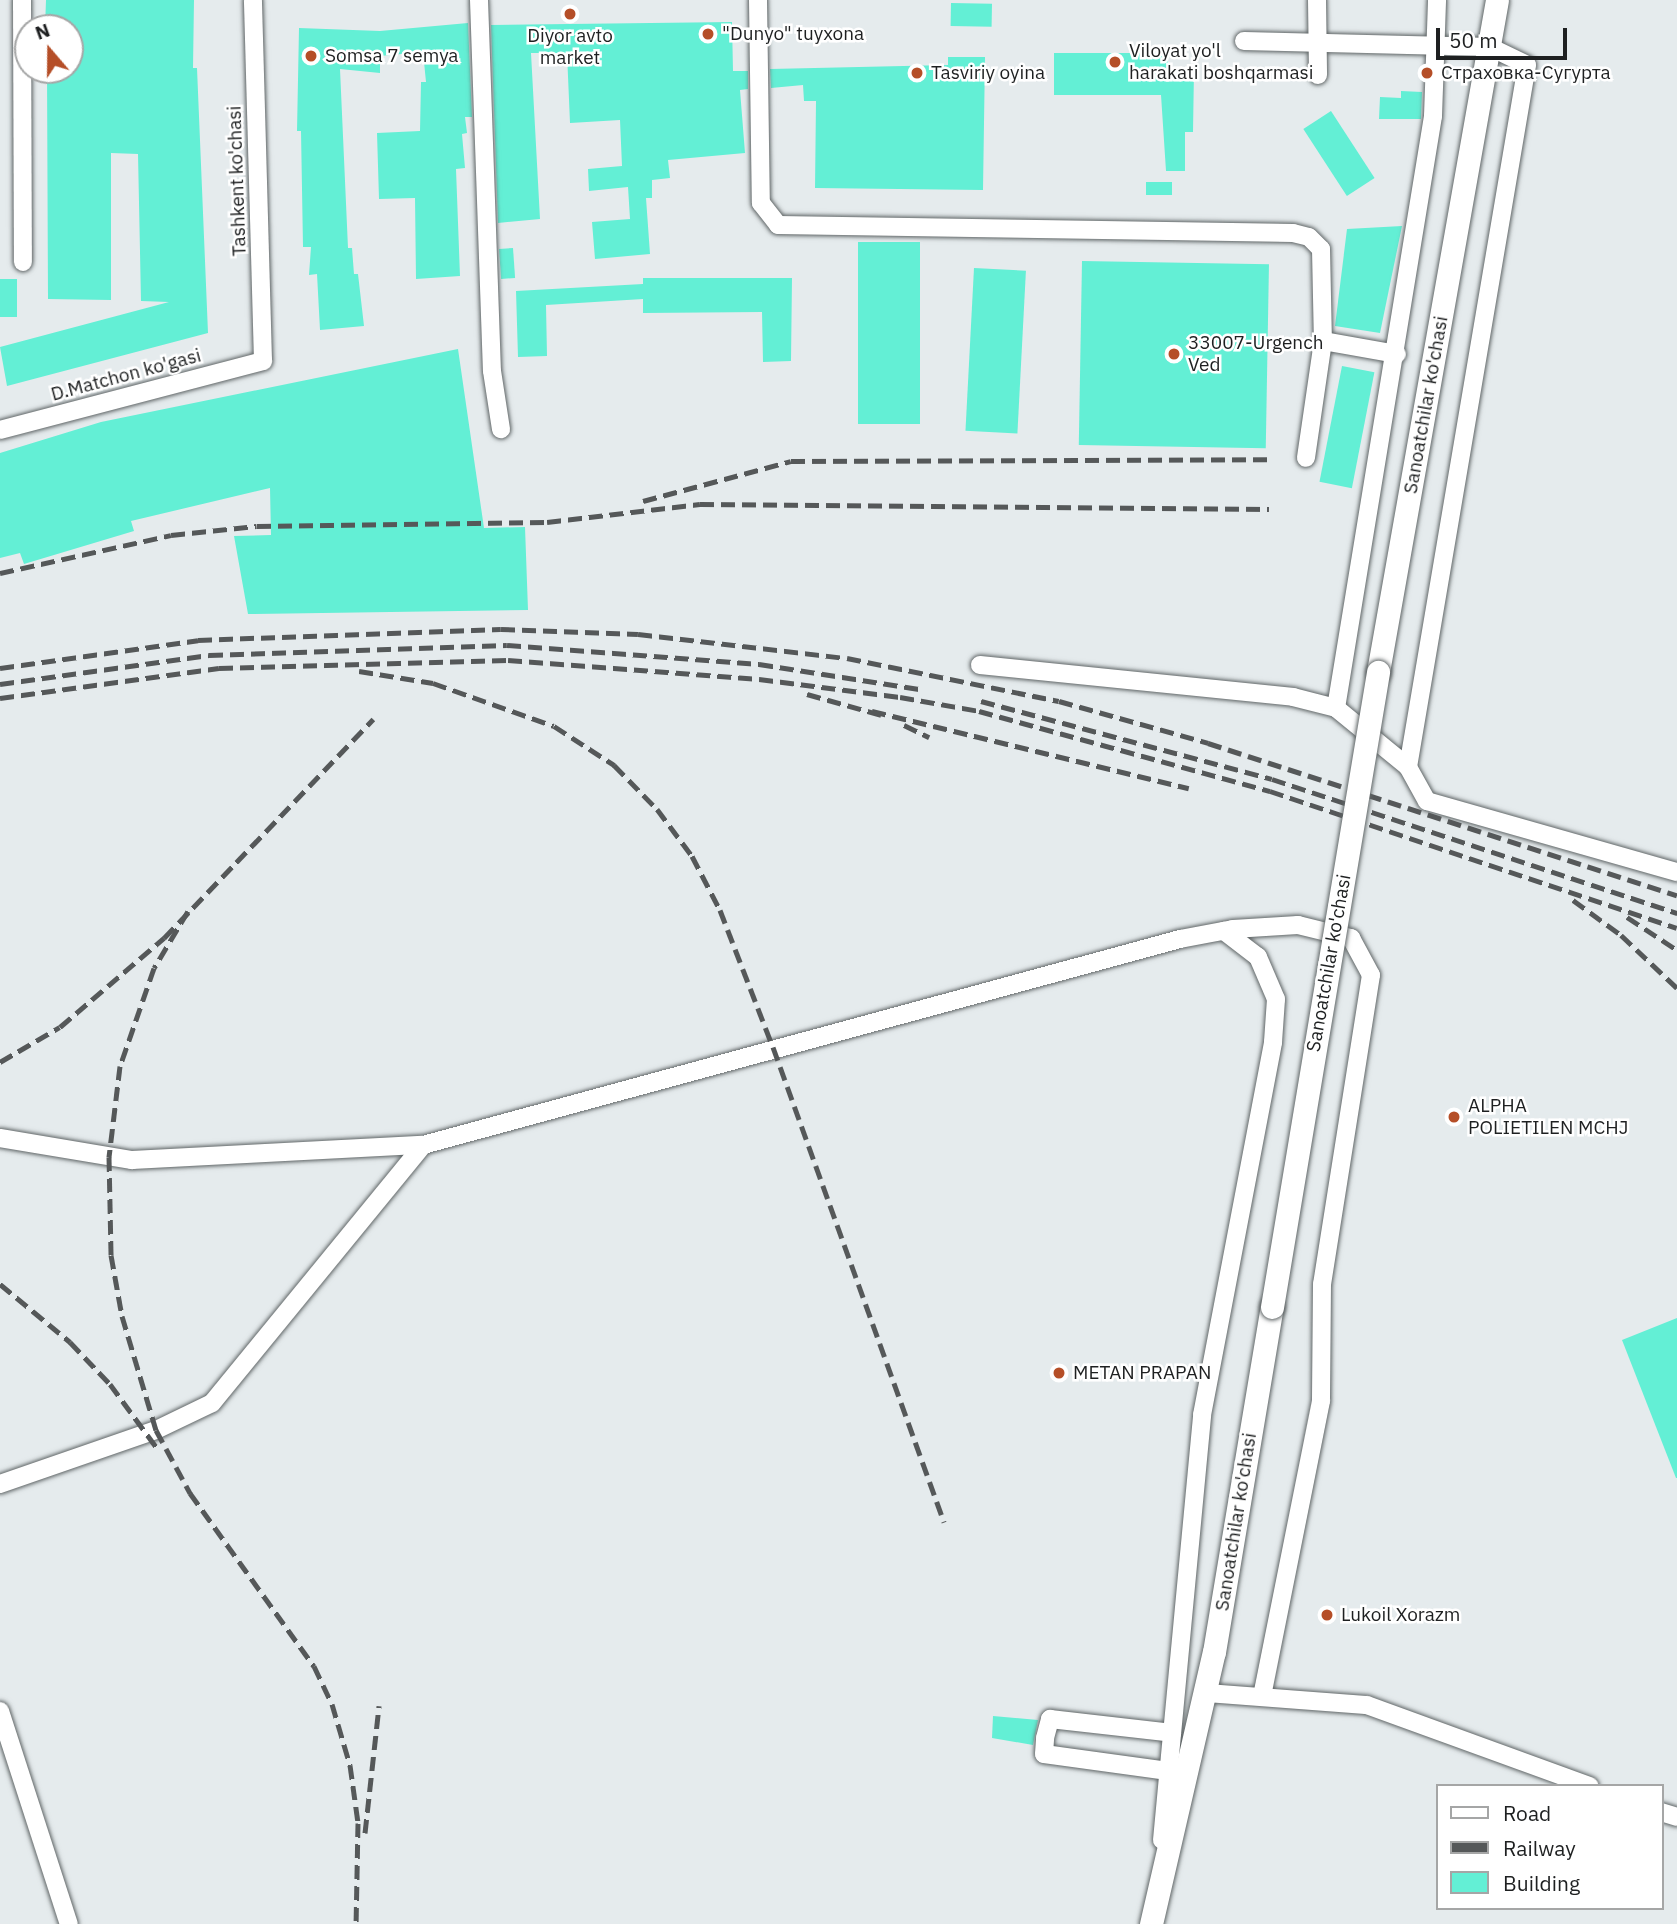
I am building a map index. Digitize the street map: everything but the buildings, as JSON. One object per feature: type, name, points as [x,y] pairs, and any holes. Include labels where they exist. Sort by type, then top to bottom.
[{"type":"main road","name":"Sanoatchilar ko'chasi","points":[[1154,1913],[1206,1693],[1378,673],[1497,0]]},
{"type":"street","points":[[22,0],[23,262]]},
{"type":"street","name":"Tashkent ko'chasi","points":[[253,0],[263,361]]},
{"type":"street","points":[[479,0],[492,371],[501,429]]},
{"type":"street","points":[[758,0],[761,203],[778,225],[1293,233],[1310,237],[1321,249],[1322,341],[1306,458]]},
{"type":"street","points":[[1317,0],[1318,75]]},
{"type":"street","points":[[1336,708],[1397,354],[1433,116],[1437,0]]},
{"type":"street","points":[[1244,41],[1490,47],[1527,65],[1408,767]]},
{"type":"street","points":[[1322,341],[1397,354]]},
{"type":"street","name":"D.Matchon ko'gasi","points":[[0,430],[263,361]]},
{"type":"street","points":[[980,665],[1293,696],[1336,708],[1408,767],[1427,801],[1677,872]]},
{"type":"street","points":[[0,1138],[132,1160],[423,1145],[773,1046],[1224,931],[1298,925],[1351,938],[1371,975],[1322,1284],[1321,1401],[1262,1696]]},
{"type":"street","points":[[1154,1913],[1202,1415],[1276,1010],[1276,999],[1258,957],[1224,931]]},
{"type":"street","points":[[0,1483],[156,1430],[212,1403],[423,1145]]},
{"type":"street","points":[[1206,1693],[1367,1706],[1584,1784]]},
{"type":"street","points":[[0,1711],[69,1924]]},
{"type":"street","points":[[1168,1771],[1044,1755],[1045,1738],[1049,1719],[1172,1733]]},
{"type":"railway","points":[[643,501],[791,461],[1269,459]]},
{"type":"railway","points":[[0,573],[171,535],[257,526],[547,522],[700,504],[1269,509]]},
{"type":"railway","points":[[0,668],[198,640],[501,629],[638,634],[847,658],[1059,701],[1208,743],[1677,895]]},
{"type":"railway","points":[[0,684],[209,655],[507,645],[759,664],[919,689]]},
{"type":"railway","points":[[0,698],[219,668],[508,660],[759,679],[900,697],[979,711],[1270,791],[1677,928]]},
{"type":"railway","points":[[359,671],[433,683],[554,726],[614,765],[657,809],[692,856],[720,910],[773,1047],[944,1522]]},
{"type":"railway","points":[[807,694],[881,715]]},
{"type":"railway","points":[[981,701],[1272,779],[1677,913]]},
{"type":"railway","points":[[872,711],[1189,788]]},
{"type":"railway","points":[[0,1062],[60,1027],[164,938],[373,719]]},
{"type":"railway","points":[[904,725],[929,737]]},
{"type":"railway","points":[[1573,900],[1621,935],[1677,988]]},
{"type":"railway","points":[[188,911],[154,968],[120,1066],[109,1157],[111,1255],[122,1316],[156,1430],[190,1493],[314,1666],[332,1704],[350,1765],[358,1823],[356,1924]]},
{"type":"railway","points":[[1627,917],[1677,950]]},
{"type":"railway","points":[[0,1284],[70,1342],[110,1384],[157,1448]]},
{"type":"railway","points":[[365,1833],[379,1706]]},
{"type":"place","name":"Diyor avto market","points":[[570,14]]},
{"type":"place","name":"\"Dunyo\" tuyxona","points":[[708,34]]},
{"type":"place","name":"Somsa 7 semya","points":[[311,56]]},
{"type":"place","name":"Viloyat yo'l harakati boshqarmasi","points":[[1115,62]]},
{"type":"place","name":"Tasviriy oyina","points":[[917,73]]},
{"type":"place","name":"Страховка-Сугурта","points":[[1427,73]]},
{"type":"place","name":"33007-Urgench Ved","points":[[1174,354]]},
{"type":"place","name":"ALPHA POLIETILEN MCHJ","points":[[1454,1117]]},
{"type":"place","name":"METAN PRAPAN","points":[[1059,1373]]},
{"type":"place","name":"Lukoil Xorazm","points":[[1327,1615]]}]
